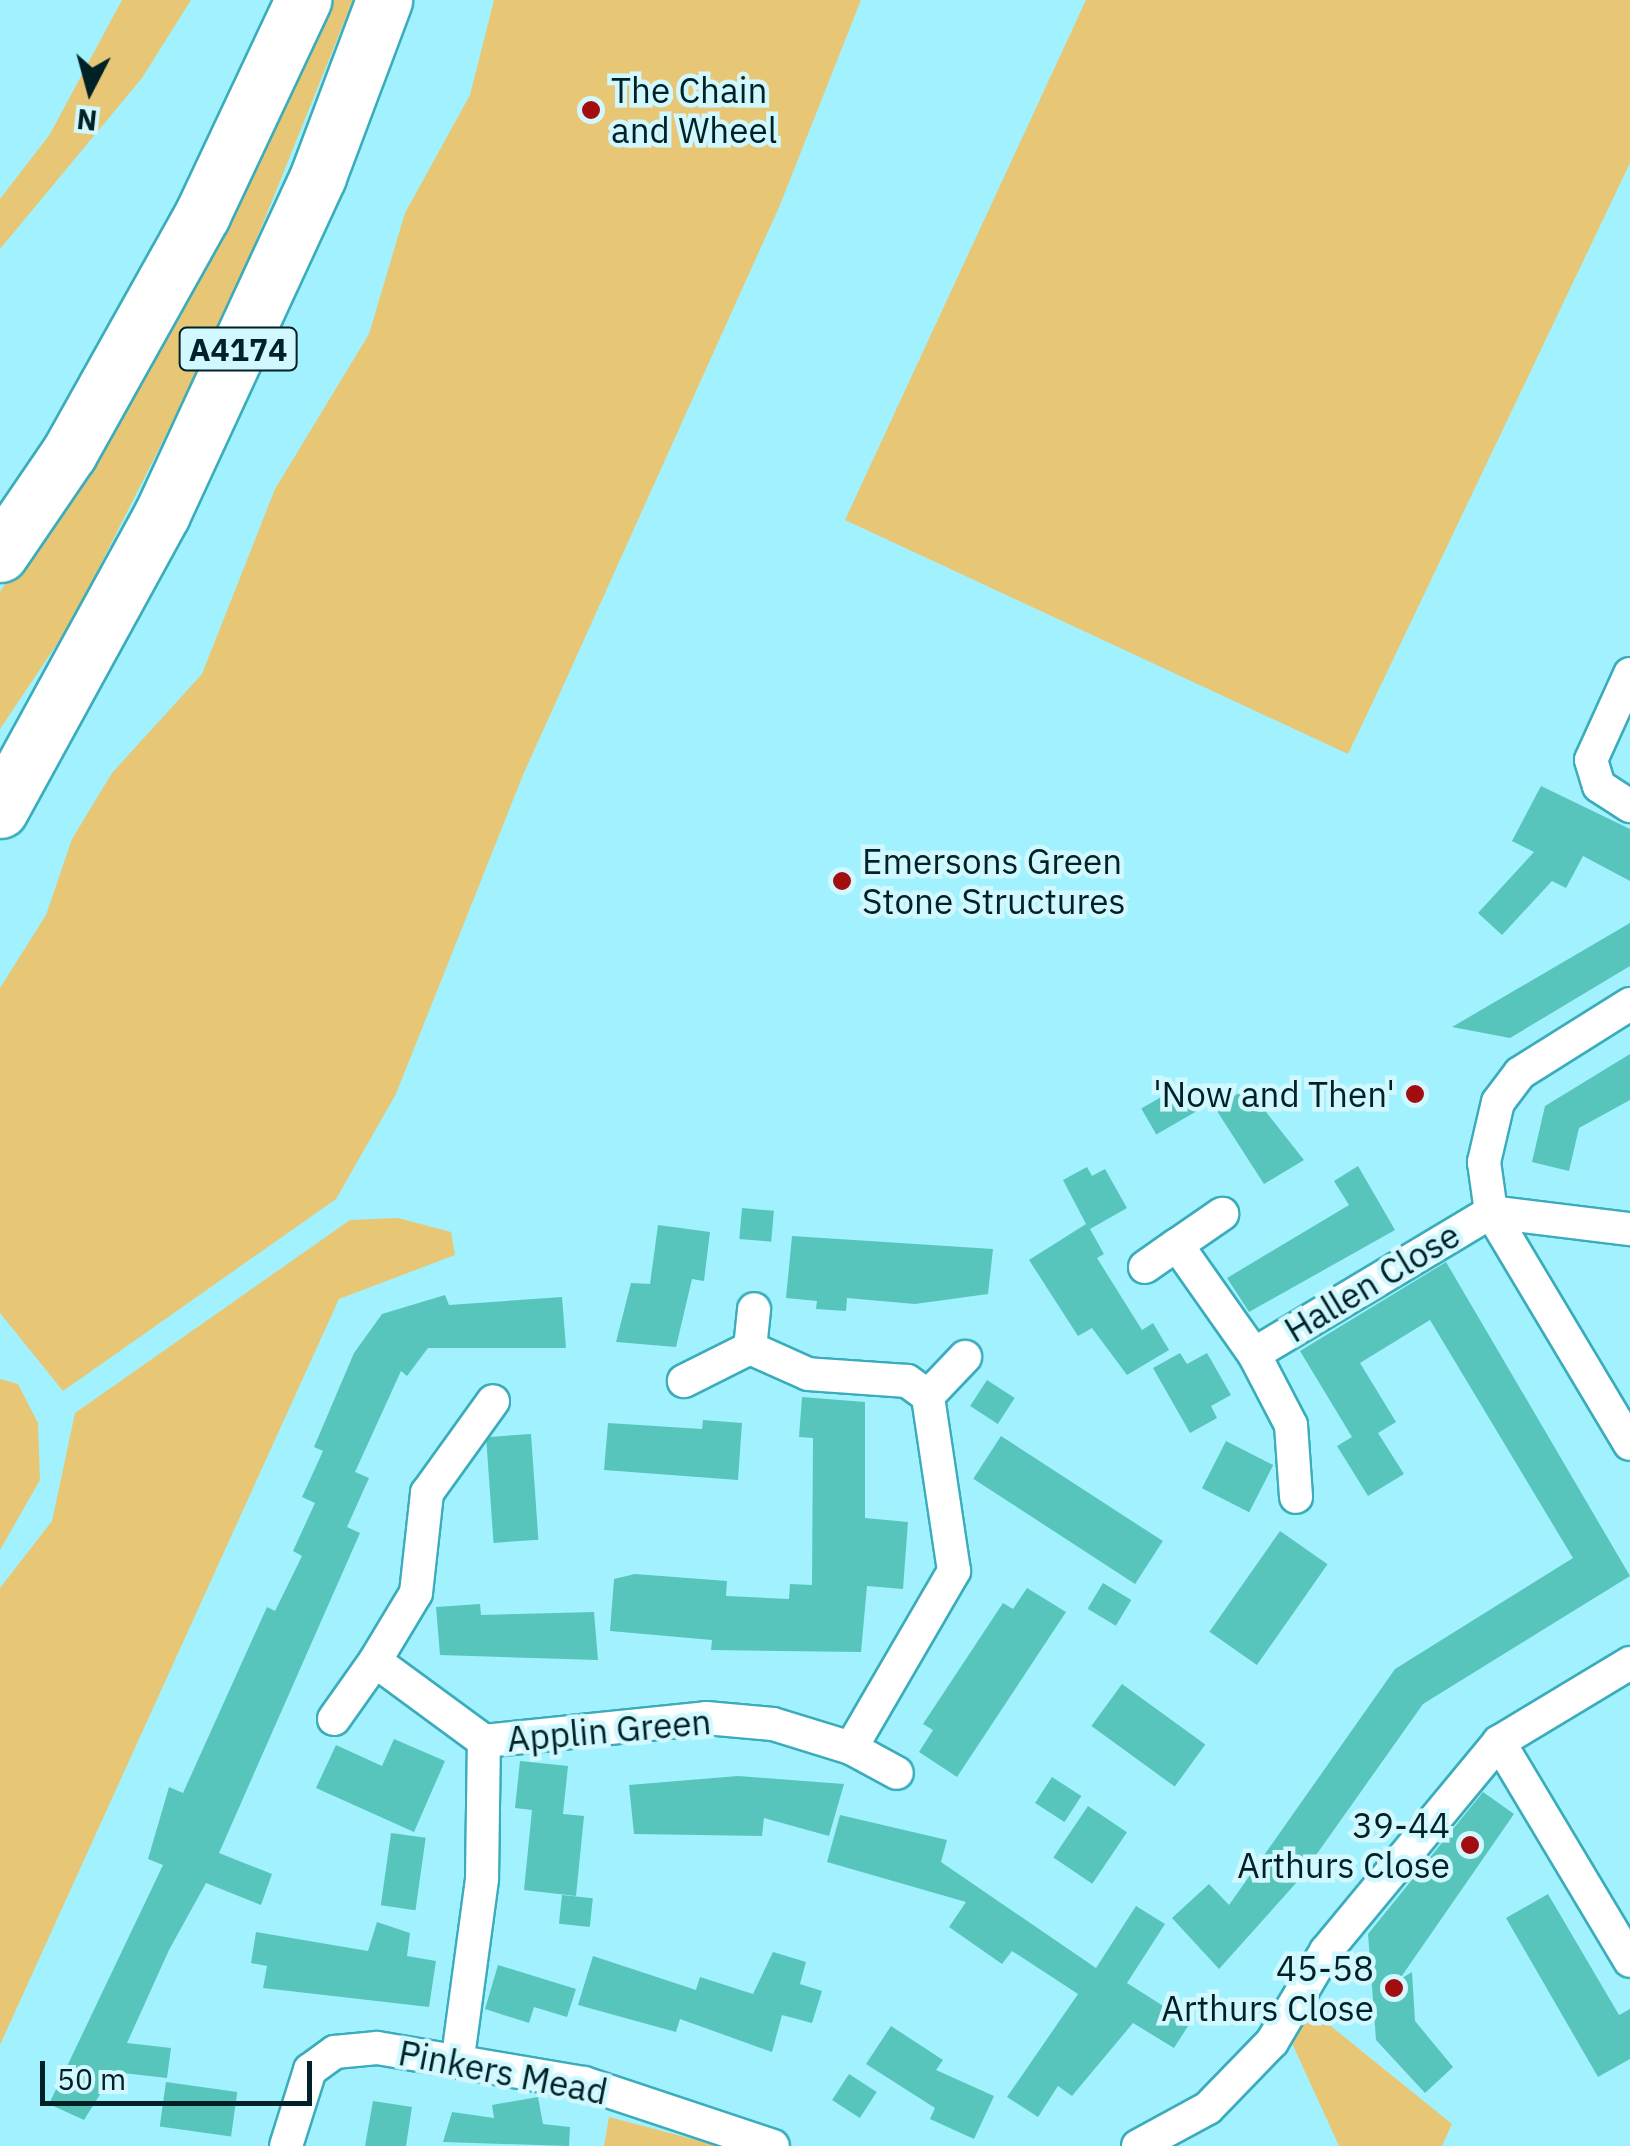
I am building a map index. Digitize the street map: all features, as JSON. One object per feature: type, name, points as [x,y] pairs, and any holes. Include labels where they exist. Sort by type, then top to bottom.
[{"type":"highway","name":"A4174","points":[[0,554],[69,453],[202,215],[303,0]]},
{"type":"highway","name":"A4174","points":[[0,768],[68,686],[162,514],[310,194],[384,0]]},
{"type":"highway","points":[[0,810],[68,686]]},
{"type":"street","points":[[1630,674],[1591,760],[1600,786],[1630,806]]},
{"type":"street","points":[[1630,1004],[1558,1044],[1498,1102],[1484,1162],[1491,1212],[1630,1444]]},
{"type":"street","points":[[1491,1212],[1630,1229]]},
{"type":"street","name":"Hallen Close","points":[[1254,1354],[1491,1212]]},
{"type":"street","points":[[1145,1267],[1222,1214]]},
{"type":"street","name":"Hallen Close","points":[[1177,1245],[1254,1354],[1291,1425],[1296,1497]]},
{"type":"street","points":[[750,1348],[754,1309]]},
{"type":"street","points":[[684,1380],[750,1348]]},
{"type":"street","points":[[750,1348],[808,1374],[907,1381],[928,1396],[954,1571],[851,1748]]},
{"type":"street","points":[[928,1396],[964,1357]]},
{"type":"street","points":[[334,1719],[416,1592],[426,1493],[493,1401]]},
{"type":"street","name":"Applin Green","points":[[375,1661],[484,1741],[706,1718],[773,1724],[851,1748],[897,1773]]},
{"type":"street","points":[[1138,2146],[1208,2108],[1272,2042],[1326,1951],[1499,1742],[1630,1663]]},
{"type":"street","name":"Applin Green","points":[[458,2057],[482,1879],[484,1741]]},
{"type":"street","points":[[1499,1742],[1630,1961]]},
{"type":"street","name":"Pinkers Mead","points":[[286,2146],[310,2070],[334,2052],[458,2057],[584,2083],[773,2146]]},
{"type":"shaded area","points":[[122,0],[191,0],[142,78],[0,249],[0,199],[50,134]]},
{"type":"shaded area","points":[[327,0],[353,0],[224,320],[71,623],[0,729],[0,592],[164,330]]},
{"type":"shaded area","points":[[494,0],[861,0],[780,205],[523,775],[396,1094],[336,1199],[63,1391],[0,1313],[0,988],[46,915],[72,839],[112,773],[202,674],[275,489],[369,334],[405,213],[470,95]]},
{"type":"shaded area","points":[[1086,0],[1630,0],[1630,163],[1348,754],[845,520]]},
{"type":"shaded area","points":[[398,1218],[451,1232],[455,1255],[339,1299],[0,2045],[0,1588],[52,1521],[75,1413],[350,1220]]},
{"type":"shaded area","points":[[0,1379],[18,1384],[38,1423],[40,1480],[0,1550]]},
{"type":"shaded area","points":[[1311,2010],[1452,2124],[1442,2146],[1339,2146],[1291,2041]]},
{"type":"shaded area","points":[[609,2117],[719,2146],[604,2146]]},
{"type":"building","points":[[1541,786],[1630,829],[1630,881],[1583,856],[1566,888],[1552,881],[1502,935],[1478,913],[1534,852],[1512,841]]},
{"type":"building","points":[[1630,923],[1630,966],[1510,1038],[1452,1027]]},
{"type":"building","points":[[1630,1054],[1630,1100],[1579,1128],[1569,1171],[1532,1162],[1545,1106]]},
{"type":"building","points":[[1182,1085],[1197,1111],[1156,1134],[1141,1108]]},
{"type":"building","points":[[1247,1088],[1304,1160],[1264,1184],[1215,1108]]},
{"type":"building","points":[[1358,1166],[1395,1230],[1249,1312],[1227,1278],[1349,1205],[1334,1181]]},
{"type":"building","points":[[1087,1167],[1092,1176],[1105,1169],[1127,1208],[1090,1229],[1104,1254],[1097,1258],[1142,1330],[1153,1323],[1169,1350],[1127,1375],[1092,1328],[1078,1336],[1029,1260],[1086,1224],[1063,1180]]},
{"type":"building","points":[[742,1208],[774,1211],[771,1242],[739,1239]]},
{"type":"building","points":[[658,1225],[710,1232],[704,1281],[692,1279],[676,1347],[616,1342],[631,1283],[650,1284]]},
{"type":"building","points":[[792,1236],[993,1249],[988,1294],[915,1304],[847,1298],[846,1311],[816,1309],[817,1301],[786,1298]]},
{"type":"building","points":[[1446,1262],[1630,1576],[1423,1704],[1297,1882],[1219,1969],[1172,1918],[1209,1884],[1229,1905],[1395,1669],[1573,1558],[1430,1320],[1360,1363],[1396,1422],[1378,1433],[1404,1474],[1368,1496],[1337,1446],[1352,1437],[1300,1351]]},
{"type":"building","points":[[445,1295],[449,1305],[562,1297],[566,1348],[428,1348],[407,1376],[401,1371],[355,1472],[369,1478],[347,1527],[360,1533],[219,1853],[272,1874],[261,1905],[206,1883],[169,1950],[127,2043],[171,2048],[167,2078],[114,2072],[84,2120],[49,2104],[163,1865],[148,1859],[169,1787],[183,1793],[267,1607],[275,1611],[302,1556],[293,1551],[315,1503],[302,1497],[323,1451],[314,1447],[354,1353],[382,1314]]},
{"type":"building","points":[[1180,1353],[1187,1364],[1207,1353],[1231,1395],[1211,1406],[1217,1418],[1190,1433],[1153,1368]]},
{"type":"building","points":[[987,1380],[1015,1398],[998,1424],[970,1406]]},
{"type":"building","points":[[802,1397],[865,1402],[865,1518],[908,1522],[903,1589],[867,1586],[861,1652],[711,1650],[712,1640],[610,1631],[614,1579],[635,1574],[727,1581],[726,1596],[789,1599],[790,1584],[812,1585],[813,1438],[799,1437]]},
{"type":"building","points":[[703,1420],[742,1423],[738,1480],[604,1470],[608,1423],[702,1429]]},
{"type":"building","points":[[531,1434],[538,1540],[494,1543],[486,1437]]},
{"type":"building","points":[[1001,1436],[1163,1541],[1135,1584],[973,1479]]},
{"type":"building","points":[[1226,1441],[1273,1465],[1249,1512],[1202,1488]]},
{"type":"building","points":[[1280,1531],[1328,1564],[1257,1665],[1209,1632]]},
{"type":"building","points":[[1103,1583],[1131,1600],[1116,1626],[1088,1609]]},
{"type":"building","points":[[1027,1588],[1066,1612],[957,1777],[919,1752],[933,1730],[923,1724],[1003,1603],[1013,1609]]},
{"type":"building","points":[[480,1604],[481,1615],[594,1612],[598,1660],[440,1655],[436,1607]]},
{"type":"building","points":[[1122,1684],[1205,1745],[1175,1787],[1091,1726]]},
{"type":"building","points":[[394,1739],[445,1761],[414,1832],[316,1788],[336,1745],[382,1766]]},
{"type":"building","points":[[520,1761],[568,1766],[563,1814],[584,1816],[576,1896],[524,1890],[532,1810],[515,1808]]},
{"type":"building","points":[[738,1776],[844,1784],[829,1836],[764,1818],[762,1836],[634,1834],[629,1785]]},
{"type":"building","points":[[1052,1777],[1081,1796],[1064,1822],[1035,1803]]},
{"type":"building","name":"45-58 Arthurs Close","points":[[1483,1792],[1514,1814],[1399,1980],[1412,1972],[1415,2021],[1453,2067],[1425,2093],[1376,2040],[1368,1934]]},
{"type":"building","points":[[1088,1806],[1127,1832],[1092,1884],[1053,1857]]},
{"type":"building","points":[[840,1815],[947,1840],[941,1862],[1096,1968],[1136,1906],[1165,1924],[1127,1983],[1190,2023],[1174,2048],[1133,2023],[1072,2096],[1058,2086],[1038,2117],[1007,2097],[1078,1994],[1012,1951],[1002,1964],[949,1927],[966,1902],[827,1862]]},
{"type":"building","points":[[391,1833],[426,1838],[415,1910],[381,1905]]},
{"type":"building","points":[[1548,1894],[1619,2015],[1630,2009],[1630,2059],[1598,2077],[1506,1918]]},
{"type":"building","points":[[562,1895],[593,1898],[590,1927],[559,1924]]},
{"type":"building","points":[[377,1922],[410,1933],[407,1956],[436,1961],[429,2007],[263,1988],[267,1966],[251,1963],[256,1932],[368,1951]]},
{"type":"building","points":[[773,1952],[806,1962],[800,1984],[822,1991],[812,2023],[782,2015],[772,2052],[680,2019],[676,2032],[578,2005],[593,1956],[696,1990],[700,1977],[753,1994]]},
{"type":"building","points":[[498,1965],[576,1989],[567,2017],[534,2007],[529,2023],[485,2009]]},
{"type":"building","points":[[891,2026],[943,2060],[936,2070],[994,2096],[974,2139],[930,2119],[935,2108],[866,2064]]},
{"type":"building","points":[[849,2074],[877,2092],[860,2118],[832,2100]]},
{"type":"building","points":[[166,2082],[237,2092],[231,2137],[160,2127]]},
{"type":"building","points":[[538,2097],[543,2124],[570,2127],[569,2146],[443,2142],[452,2112],[494,2118],[492,2105]]},
{"type":"building","points":[[373,2101],[412,2107],[406,2146],[365,2146]]},
{"type":"place","name":"The Chain and Wheel","points":[[591,110]]},
{"type":"place","name":"Emersons Green Stone Structures","points":[[842,881]]},
{"type":"place","name":"'Now and Then'","points":[[1415,1094]]},
{"type":"place","name":"39-44 Arthurs Close","points":[[1470,1845]]},
{"type":"place","name":"45-58 Arthurs Close","points":[[1394,1988]]}]
